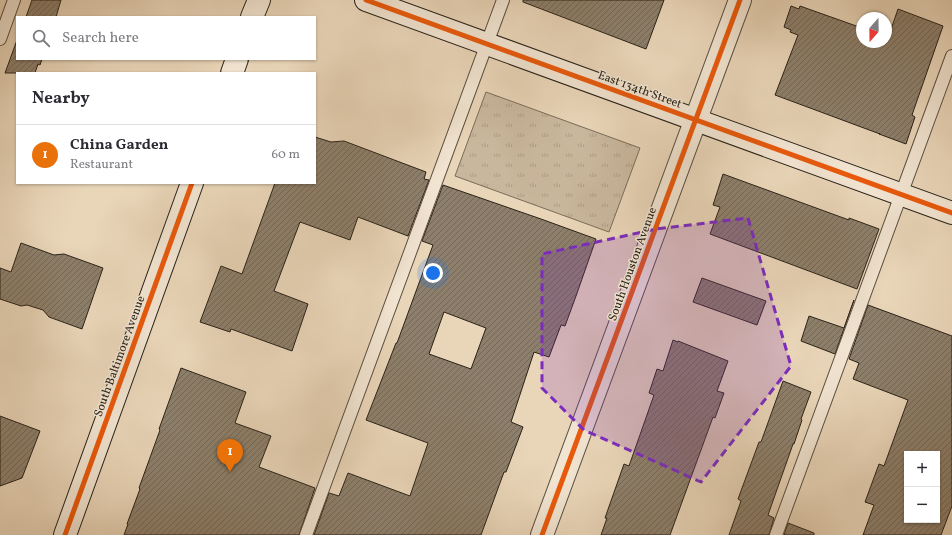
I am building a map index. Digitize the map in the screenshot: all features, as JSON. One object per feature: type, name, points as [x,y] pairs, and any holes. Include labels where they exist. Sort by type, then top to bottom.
[{"type":"street","points":[[252,16],[258,0]]},
{"type":"street","name":"East 134th Street","points":[[366,0],[952,213]]},
{"type":"street","name":"South Houston Avenue","points":[[542,535],[740,0]]},
{"type":"street","points":[[232,72],[237,60]]},
{"type":"street","name":"South Baltimore Avenue","points":[[65,535],[192,184]]},
{"type":"lane","points":[[0,39],[14,0]]},
{"type":"lane","points":[[306,535],[503,0]]},
{"type":"lane","points":[[776,535],[952,56]]},
{"type":"highlighted area","points":[[748,218],[791,366],[701,482],[584,430],[542,388],[542,254],[656,229]]},
{"type":"green space","points":[[486,92],[640,148],[609,232],[455,176]]},
{"type":"building","points":[[32,0],[61,0],[56,16],[26,16]]},
{"type":"building","points":[[523,0],[664,0],[646,49],[523,2]]},
{"type":"building","points":[[791,6],[799,9],[800,6],[856,26],[856,48],[892,48],[892,26],[898,9],[943,26],[912,115],[915,117],[906,144],[775,95],[798,35],[790,32],[791,30],[784,27]]},
{"type":"building","points":[[16,43],[16,60],[42,60],[40,65],[38,64],[35,72],[5,73]]},
{"type":"building","points":[[316,137],[331,142],[344,141],[426,172],[424,179],[429,180],[408,236],[358,217],[350,240],[300,222],[274,291],[308,304],[292,351],[231,329],[230,332],[200,322],[221,266],[242,274],[275,184],[316,184]]},
{"type":"building","points":[[723,174],[849,220],[849,218],[879,229],[857,289],[710,234],[720,207],[713,205]]},
{"type":"building","points":[[443,185],[596,239],[565,326],[561,325],[549,357],[534,352],[511,422],[523,427],[506,472],[504,472],[481,535],[314,535],[329,493],[339,496],[348,473],[410,496],[428,443],[366,420],[397,343],[433,245],[422,241]],"holes":[[[444,312],[486,328],[471,369],[429,354]]]},
{"type":"building","points":[[21,243],[54,255],[64,254],[103,268],[82,329],[49,317],[43,310],[27,305],[21,306],[0,299],[0,268],[11,272]]},
{"type":"building","points":[[702,278],[766,301],[757,325],[693,302]]},
{"type":"building","points":[[854,300],[835,354],[801,341],[809,316],[844,328]]},
{"type":"building","points":[[868,305],[952,336],[952,506],[941,535],[863,535],[874,505],[865,502],[879,464],[884,466],[908,400],[853,379],[859,363],[849,359]]},
{"type":"building","points":[[673,340],[728,361],[717,391],[724,393],[715,418],[713,417],[670,535],[601,535],[607,518],[605,518],[624,464],[629,466],[654,395],[649,393],[657,369],[663,371]]},
{"type":"building","points":[[181,368],[246,392],[235,423],[271,436],[259,467],[315,488],[299,535],[124,535]]},
{"type":"building","points":[[783,381],[811,392],[768,515],[774,518],[769,535],[729,535],[741,501],[738,499]]},
{"type":"building","points":[[0,416],[40,431],[22,478],[0,486]]},
{"type":"building","points":[[788,523],[814,533],[814,535],[784,535]]},
{"type":"cycle path","points":[[366,0],[952,213]]},
{"type":"cycle path","points":[[542,535],[740,0]]},
{"type":"cycle path","points":[[65,535],[192,184]]},
{"type":"place","name":"China Garden","points":[[230,472]]}]
